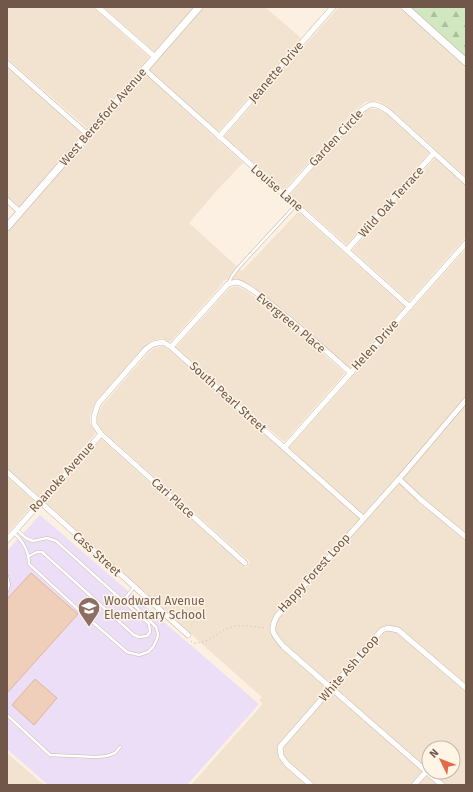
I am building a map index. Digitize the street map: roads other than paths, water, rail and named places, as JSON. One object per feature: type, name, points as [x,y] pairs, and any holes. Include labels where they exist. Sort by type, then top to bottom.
[{"type":"street","points":[[98,7],[155,57]]},
{"type":"street","name":"West Beresford Avenue","points":[[7,227],[199,7]]},
{"type":"street","name":"Jeanette Drive","points":[[219,137],[333,7]]},
{"type":"street","points":[[405,7],[466,62]]},
{"type":"street","points":[[7,62],[88,134]]},
{"type":"street","name":"Louise Lane","points":[[144,69],[410,307]]},
{"type":"street","name":"Garden Circle","points":[[285,195],[357,114],[368,105],[379,105],[388,111],[466,182]]},
{"type":"street","name":"Wild Oak Terrace","points":[[347,250],[434,153]]},
{"type":"street","points":[[7,200],[20,212]]},
{"type":"street","name":"Helen Drive","points":[[284,447],[466,243]]},
{"type":"street","name":"Evergreen Place","points":[[228,284],[237,282],[250,289],[287,317],[351,373]]},
{"type":"street","points":[[171,347],[228,284]]},
{"type":"street","name":"Roanoke Avenue","points":[[7,540],[101,434],[94,424],[94,416],[98,404],[153,344],[163,342],[171,347]]},
{"type":"street","name":"South Pearl Street","points":[[171,347],[363,518]]},
{"type":"street","name":"Happy Forest Loop","points":[[421,767],[332,687],[283,646],[274,635],[272,625],[277,616],[399,479],[466,400]]},
{"type":"street","name":"Cari Place","points":[[101,434],[245,563]]},
{"type":"street","name":"Cass Street","points":[[7,472],[188,635]]},
{"type":"street","points":[[399,479],[420,499],[466,536]]},
{"type":"street","name":"White Ash Loop","points":[[310,785],[287,764],[281,756],[280,747],[382,630],[388,628],[398,630],[466,688]]},
{"type":"street","points":[[414,785],[421,777]]},
{"type":"lane","points":[[228,284],[238,268],[296,205]]},
{"type":"lane","points":[[15,531],[24,544],[29,556],[29,564],[36,572],[127,652],[139,655],[148,652],[153,647],[157,639],[156,627],[126,597]]},
{"type":"lane","points":[[15,531],[33,541],[47,538],[56,541],[124,600],[149,624],[150,632],[146,636],[139,637],[134,635],[42,552],[36,552],[29,556]]},
{"type":"lane","points":[[7,576],[9,585],[7,591]]},
{"type":"lane","points":[[124,600],[134,587]]},
{"type":"lane","points":[[7,715],[50,755],[96,758],[115,753],[120,747]]},
{"type":"place","name":"Woodward Avenue Elementary School","points":[[89,628]]}]
